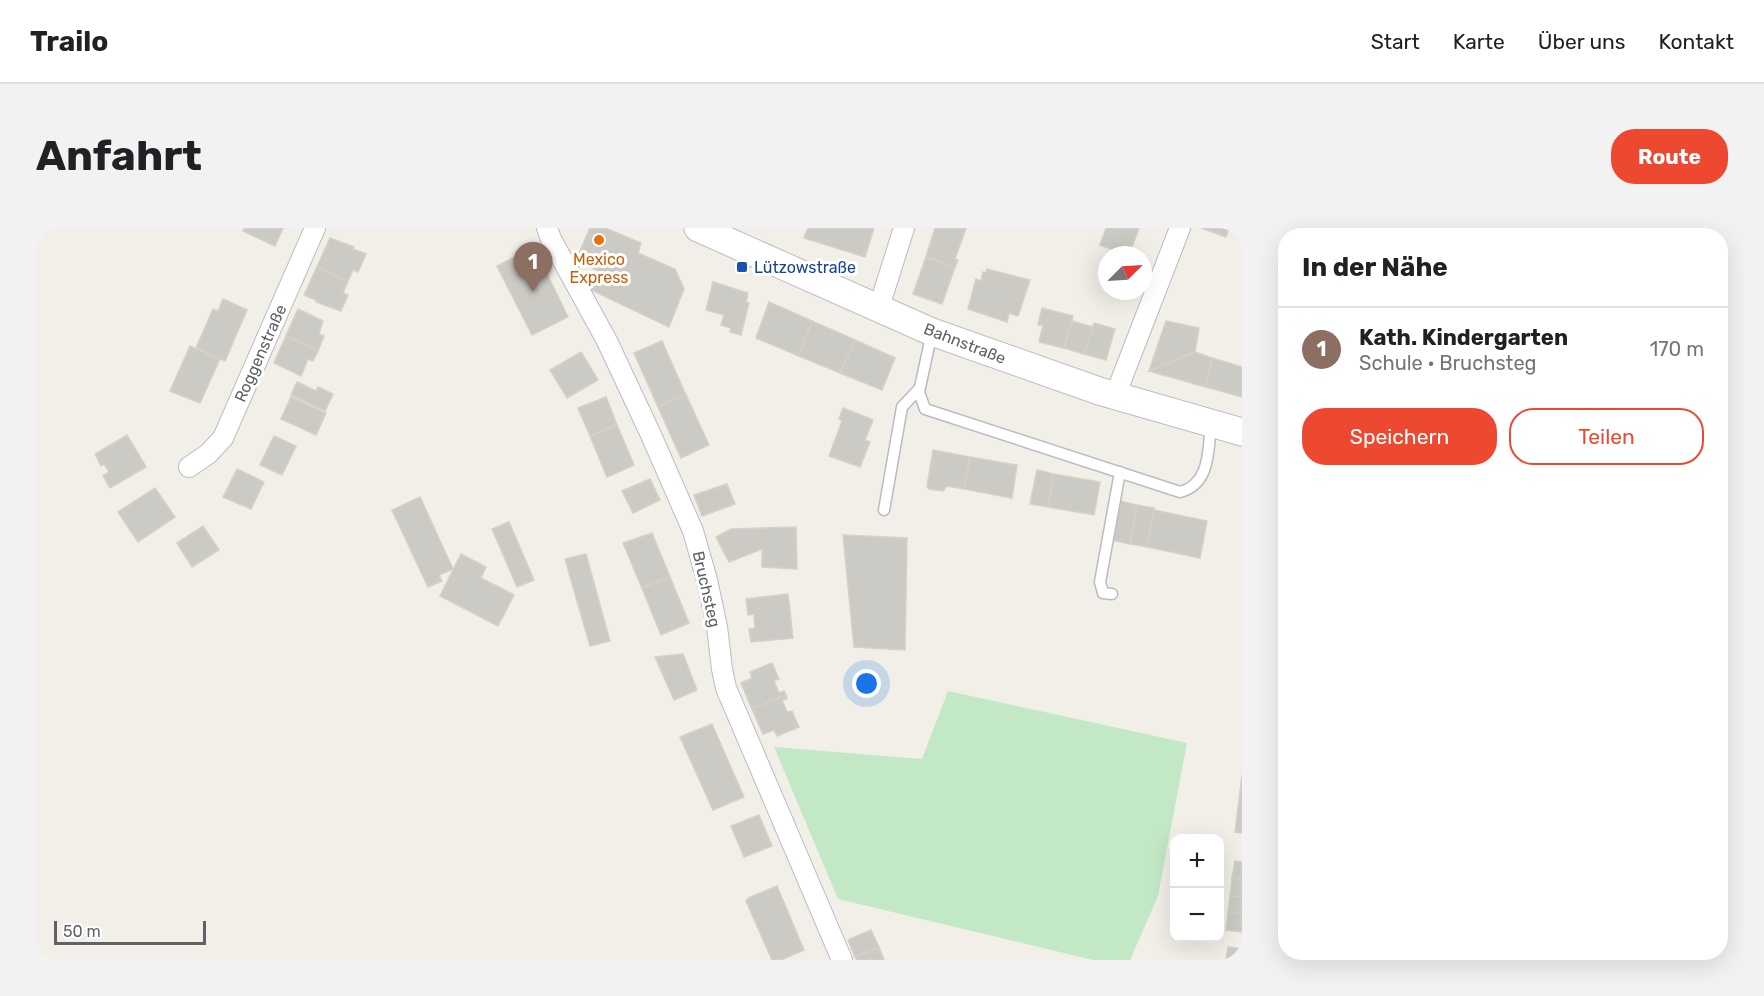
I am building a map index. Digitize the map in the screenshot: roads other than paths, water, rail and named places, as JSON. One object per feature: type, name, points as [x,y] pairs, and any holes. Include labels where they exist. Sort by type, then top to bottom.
[{"type":"main road","name":"Bahnstraße","points":[[698,228],[932,332],[1115,396],[1242,432]]},
{"type":"street","name":"Roggenstraße","points":[[189,467],[208,454],[223,438],[315,228]]},
{"type":"street","name":"Bruchsteg","points":[[547,228],[607,341],[693,531],[717,627],[726,688],[842,960]]},
{"type":"street","points":[[879,307],[904,228]]},
{"type":"street","points":[[1115,396],[1180,228]]},
{"type":"lane","points":[[932,332],[919,389],[925,409],[1180,492],[1190,489],[1201,477],[1206,467],[1211,423]]},
{"type":"lane","points":[[884,510],[902,407],[919,389]]},
{"type":"lane","points":[[1112,594],[1103,592],[1100,582],[1120,472]]},
{"type":"place","name":"Mexico Express","points":[[599,240]]},
{"type":"place","name":"Lützowstraße","points":[[742,267]]},
{"type":"place","name":"Kath. Kindergarten","points":[[533,292]]}]
